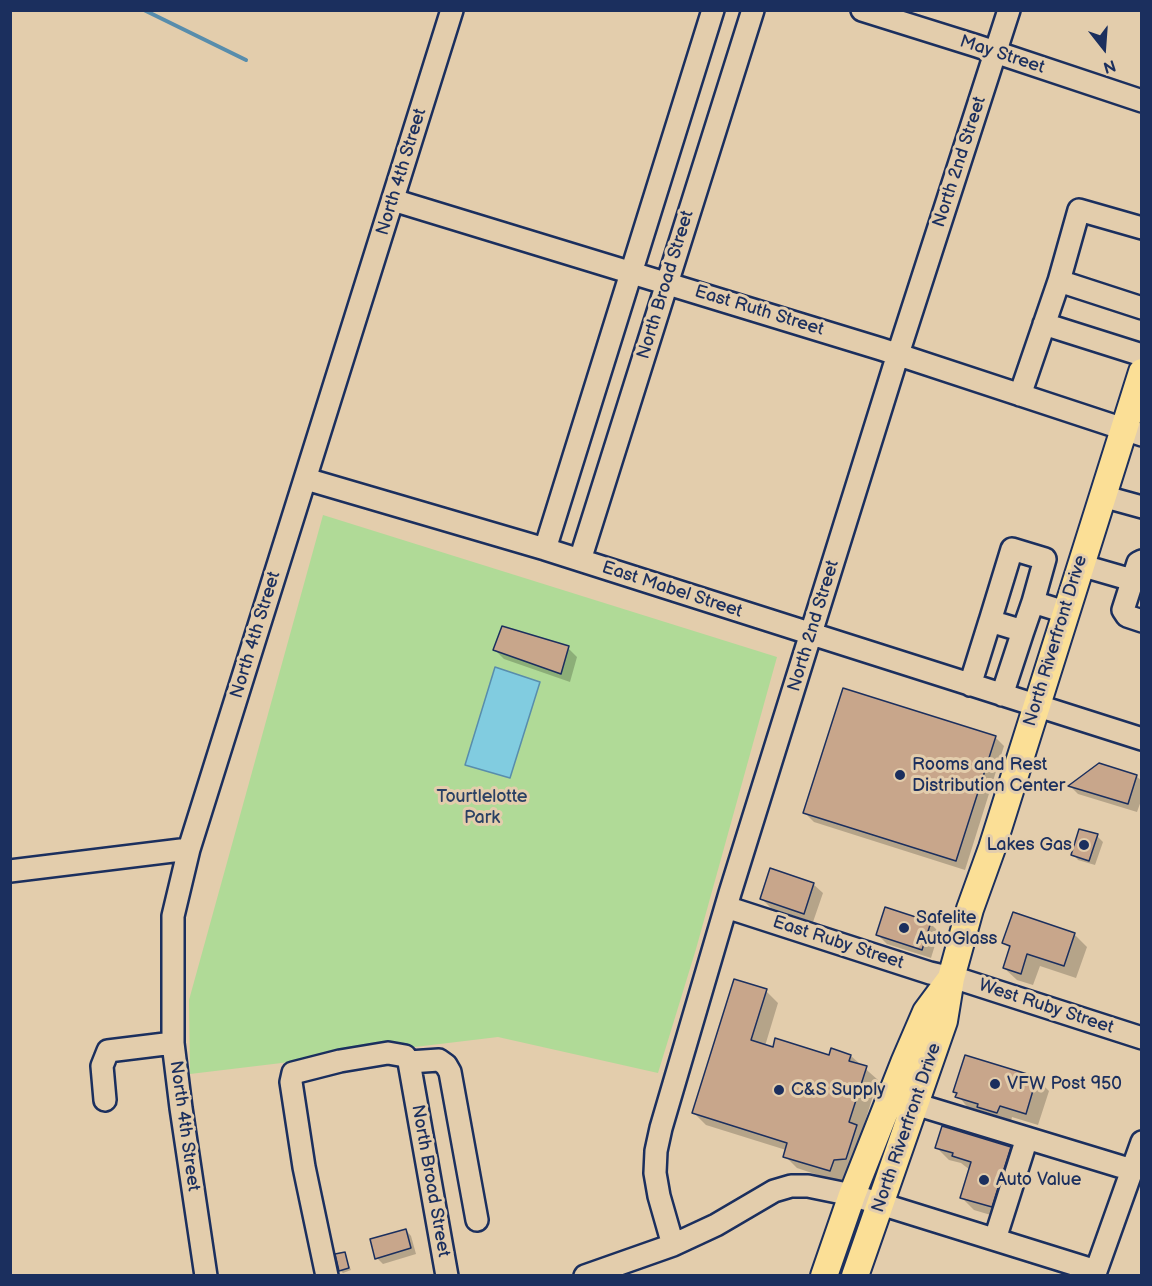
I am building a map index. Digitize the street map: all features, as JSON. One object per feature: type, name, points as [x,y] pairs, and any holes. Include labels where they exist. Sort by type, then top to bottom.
[{"type":"main road","name":"North Riverfront Drive","points":[[855,1275],[944,1021],[951,978],[970,909],[992,848],[1102,496],[1132,433],[1142,372]]},
{"type":"main road","name":"North Riverfront Drive","points":[[824,1275],[852,1195],[904,1063],[926,1012],[951,978]]},
{"type":"street","name":"North 4th Street","points":[[206,1275],[181,1108],[174,1043],[173,916],[189,849],[452,10]]},
{"type":"street","name":"North Broad Street","points":[[545,549],[713,10]]},
{"type":"street","name":"North Broad Street","points":[[580,560],[753,10]]},
{"type":"street","name":"May Street","points":[[862,10],[1142,101]]},
{"type":"street","name":"North 2nd Street","points":[[673,1245],[659,1196],[655,1173],[656,1151],[726,908],[898,354],[1009,10]]},
{"type":"street","name":"East Ruth Street","points":[[393,200],[898,354],[1132,433]]},
{"type":"street","points":[[1020,395],[1059,281],[1079,210],[1142,228]]},
{"type":"street","points":[[1059,281],[1142,308]]},
{"type":"street","points":[[1044,324],[1142,356]]},
{"type":"street","name":"East Mabel Street","points":[[306,479],[545,549],[1142,739]]},
{"type":"street","points":[[1102,496],[1141,504]]},
{"type":"street","points":[[969,685],[1012,549],[1045,560],[1002,695]]},
{"type":"street","points":[[1142,561],[1138,563],[1123,610],[1127,616],[1142,621]]},
{"type":"street","points":[[1080,565],[1132,580]]},
{"type":"street","points":[[1033,602],[1065,612]]},
{"type":"street","points":[[990,621],[1023,631]]},
{"type":"street","points":[[10,872],[189,849]]},
{"type":"street","name":"East Ruby Street","points":[[726,908],[951,978]]},
{"type":"street","name":"West Ruby Street","points":[[951,978],[1142,1038]]},
{"type":"street","points":[[105,1100],[102,1066],[108,1051],[174,1043]]},
{"type":"street","points":[[327,1275],[304,1167],[291,1082],[293,1073],[340,1060],[388,1053],[405,1056],[409,1062],[439,1060],[446,1065],[450,1072],[477,1220]]},
{"type":"street","name":"North Broad Street","points":[[409,1062],[447,1275]]},
{"type":"street","points":[[915,1104],[1132,1170]]},
{"type":"street","points":[[995,1239],[1028,1138]]},
{"type":"street","points":[[585,1275],[673,1245],[717,1225],[774,1191],[791,1186],[808,1186],[852,1195],[1096,1271],[1142,1142]]},
{"type":"green space","name":"Tourtlelotte Park","points":[[323,515],[777,657],[696,949],[658,1073],[498,1037],[190,1074],[189,1000]]},
{"type":"water","points":[[495,667],[540,682],[510,778],[465,765]]},
{"type":"building","points":[[502,626],[569,646],[561,674],[493,650]]},
{"type":"building","name":"Rooms and Rest Distribution Center","points":[[843,688],[996,736],[956,861],[803,813]]},
{"type":"building","points":[[1099,763],[1137,775],[1128,804],[1068,786]]},
{"type":"building","name":"Lakes Gas","points":[[1079,829],[1098,834],[1089,861],[1071,855]]},
{"type":"building","points":[[770,868],[814,883],[804,914],[760,899]]},
{"type":"building","name":"Safelite AutoGlass","points":[[885,907],[931,922],[922,950],[876,935]]},
{"type":"building","points":[[1013,912],[1075,933],[1064,966],[1027,954],[1021,974],[1003,968],[1010,946],[1002,943]]},
{"type":"building","name":"C&S Supply","points":[[734,979],[767,989],[751,1040],[773,1047],[775,1038],[829,1055],[831,1048],[851,1055],[849,1061],[867,1066],[849,1122],[857,1125],[846,1159],[834,1160],[830,1171],[783,1157],[787,1143],[692,1113]]},
{"type":"building","name":"VFW Post 950","points":[[965,1055],[1037,1077],[1026,1114],[1000,1106],[997,1113],[955,1097],[957,1093],[953,1092]]},
{"type":"building","name":"Auto Value","points":[[942,1126],[1011,1147],[992,1207],[960,1198],[971,1162],[952,1156],[953,1153],[935,1148]]},
{"type":"building","points":[[406,1229],[411,1248],[375,1259],[370,1239]]},
{"type":"building","points":[[345,1252],[349,1268],[339,1271],[335,1254]]},
{"type":"waterway","points":[[144,10],[246,60]]},
{"type":"place","name":"Rooms and Rest Distribution Center","points":[[900,775]]},
{"type":"place","name":"Lakes Gas","points":[[1084,845]]},
{"type":"place","name":"Safelite AutoGlass","points":[[904,928]]},
{"type":"place","name":"VFW Post 950","points":[[995,1084]]},
{"type":"place","name":"C&S Supply","points":[[779,1090]]},
{"type":"place","name":"Auto Value","points":[[984,1180]]}]
